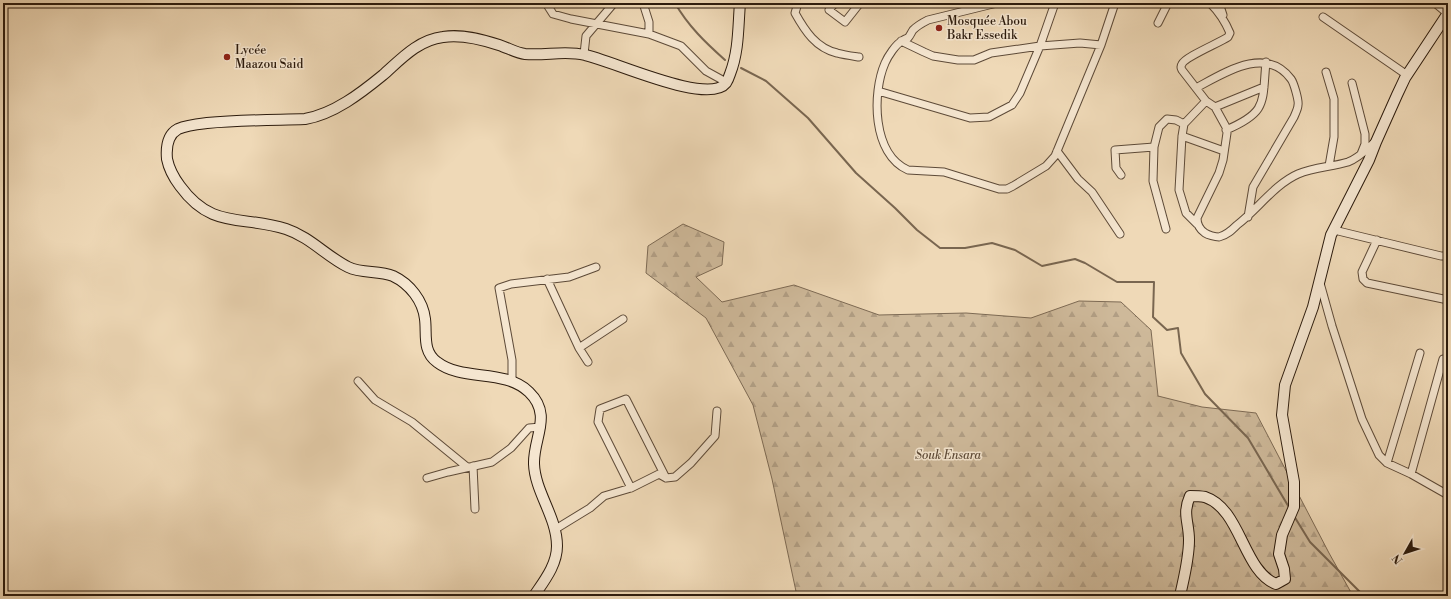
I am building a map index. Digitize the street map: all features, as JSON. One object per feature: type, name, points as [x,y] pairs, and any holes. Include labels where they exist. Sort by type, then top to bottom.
[{"type":"main road","points":[[534,596],[550,570],[555,559],[557,546],[548,507],[536,480],[534,464],[535,451],[541,427],[541,413],[536,401],[528,391],[503,379],[458,372],[445,368],[434,361],[426,343],[425,318],[422,305],[414,293],[404,283],[392,276],[362,272],[349,268],[305,238],[288,230],[220,218],[208,213],[195,203],[174,177],[168,163],[166,151],[168,140],[172,134],[179,129],[191,125],[218,122],[306,120],[318,117],[344,103],[382,76],[416,47],[428,40],[442,37],[458,36],[479,39],[523,54],[584,54],[600,58],[662,81],[691,88],[713,89],[721,87],[726,82],[733,66],[737,47],[740,3]]},
{"type":"main road","points":[[1180,596],[1188,565],[1189,538],[1185,506],[1190,496],[1204,496],[1216,502],[1228,515],[1260,572],[1276,584],[1285,579],[1284,568],[1279,554],[1282,535],[1294,507],[1294,482],[1282,415],[1285,385],[1313,307],[1331,235],[1369,160],[1407,75],[1448,13]]},
{"type":"street","points":[[584,54],[586,36],[614,3]]},
{"type":"street","points":[[643,3],[649,22],[649,34]]},
{"type":"street","points":[[798,3],[795,13],[805,31],[822,47],[836,53],[859,57]]},
{"type":"street","points":[[835,3],[829,10],[845,22],[860,3]]},
{"type":"street","points":[[997,3],[975,5],[920,24],[913,30],[908,38],[901,41],[886,61],[878,84],[877,120],[886,149],[897,163],[908,170],[944,172],[999,189],[1007,189],[1046,166],[1057,151],[1101,45],[1115,3]]},
{"type":"street","points":[[878,91],[970,118],[989,117],[1012,105],[1020,93],[1056,3]]},
{"type":"street","points":[[1158,23],[1168,3]]},
{"type":"street","points":[[1210,3],[1218,10],[1226,23]]},
{"type":"street","points":[[1197,224],[1197,218],[1219,173],[1224,151],[1226,130],[1224,121],[1215,107],[1206,101],[1182,70],[1181,66],[1182,63],[1228,37],[1230,33],[1219,3]]},
{"type":"street","points":[[1435,3],[1448,13]]},
{"type":"street","points":[[550,5],[553,14],[559,16],[649,34],[681,46],[706,71],[726,82]]},
{"type":"street","points":[[1323,17],[1407,75]]},
{"type":"street","points":[[901,41],[933,56],[966,60],[974,60],[991,53],[1040,46],[1080,43],[1101,45]]},
{"type":"street","points":[[1196,88],[1235,67],[1266,62],[1282,69],[1292,81],[1298,105],[1294,117],[1253,187],[1248,217]]},
{"type":"street","points":[[1226,130],[1244,122],[1256,113],[1263,101],[1266,62]]},
{"type":"street","points":[[1326,72],[1334,99],[1334,137],[1330,166]]},
{"type":"street","points":[[1352,83],[1366,134],[1365,144],[1361,154]]},
{"type":"street","points":[[1215,107],[1264,87]]},
{"type":"street","points":[[1206,101],[1184,124],[1179,190],[1186,213],[1206,234],[1219,237],[1229,232],[1248,217],[1288,179],[1298,174],[1347,162],[1361,154],[1376,142]]},
{"type":"street","points":[[1166,229],[1155,195],[1152,180],[1154,147],[1159,127],[1167,119],[1176,120],[1184,124]]},
{"type":"street","points":[[1182,136],[1224,151]]},
{"type":"street","points":[[1121,175],[1116,168],[1116,150],[1154,147]]},
{"type":"street","points":[[1057,151],[1078,179],[1092,192],[1120,234]]},
{"type":"street","points":[[1334,230],[1441,256],[1448,256]]},
{"type":"street","points":[[1377,240],[1362,272],[1363,278],[1367,282],[1448,300]]},
{"type":"street","points":[[512,382],[512,360],[499,288],[511,284],[569,277],[596,267]]},
{"type":"street","points":[[547,280],[579,348],[588,362]]},
{"type":"street","points":[[1319,281],[1362,419],[1379,455],[1387,463],[1447,493]]},
{"type":"street","points":[[579,348],[623,318]]},
{"type":"street","points":[[1387,463],[1420,353]]},
{"type":"street","points":[[1411,474],[1443,359]]},
{"type":"street","points":[[358,381],[375,400],[412,422],[470,467],[475,509]]},
{"type":"street","points":[[631,488],[598,422],[600,409],[626,399],[666,478]]},
{"type":"street","points":[[554,530],[590,508],[604,496],[631,488],[659,474],[666,478],[675,476],[691,463],[715,436],[717,411]]},
{"type":"street","points":[[427,478],[492,462],[510,448],[529,428],[541,427]]},
{"type":"green space","name":"Souk Ensara","points":[[683,224],[724,242],[722,265],[696,277],[722,302],[794,285],[879,315],[966,313],[1031,318],[1079,301],[1121,302],[1151,330],[1158,396],[1202,407],[1256,413],[1353,596],[797,596],[772,479],[753,405],[706,318],[646,273],[648,246]]},
{"type":"waterway","points":[[675,3],[704,41],[725,60]]},
{"type":"waterway","points":[[741,68],[766,81],[808,118],[856,173],[917,230],[940,248],[965,248],[992,243],[1015,250],[1042,266],[1075,259],[1085,263],[1117,282],[1154,282],[1153,317],[1167,330],[1178,328],[1181,353],[1205,394],[1248,438],[1290,509]]},
{"type":"waterway","points":[[1294,516],[1310,542],[1364,596]]},
{"type":"place","name":"Mosquée Abou Bakr Essedik","points":[[939,28]]},
{"type":"place","name":"Lycée Maazou Said","points":[[227,57]]}]
